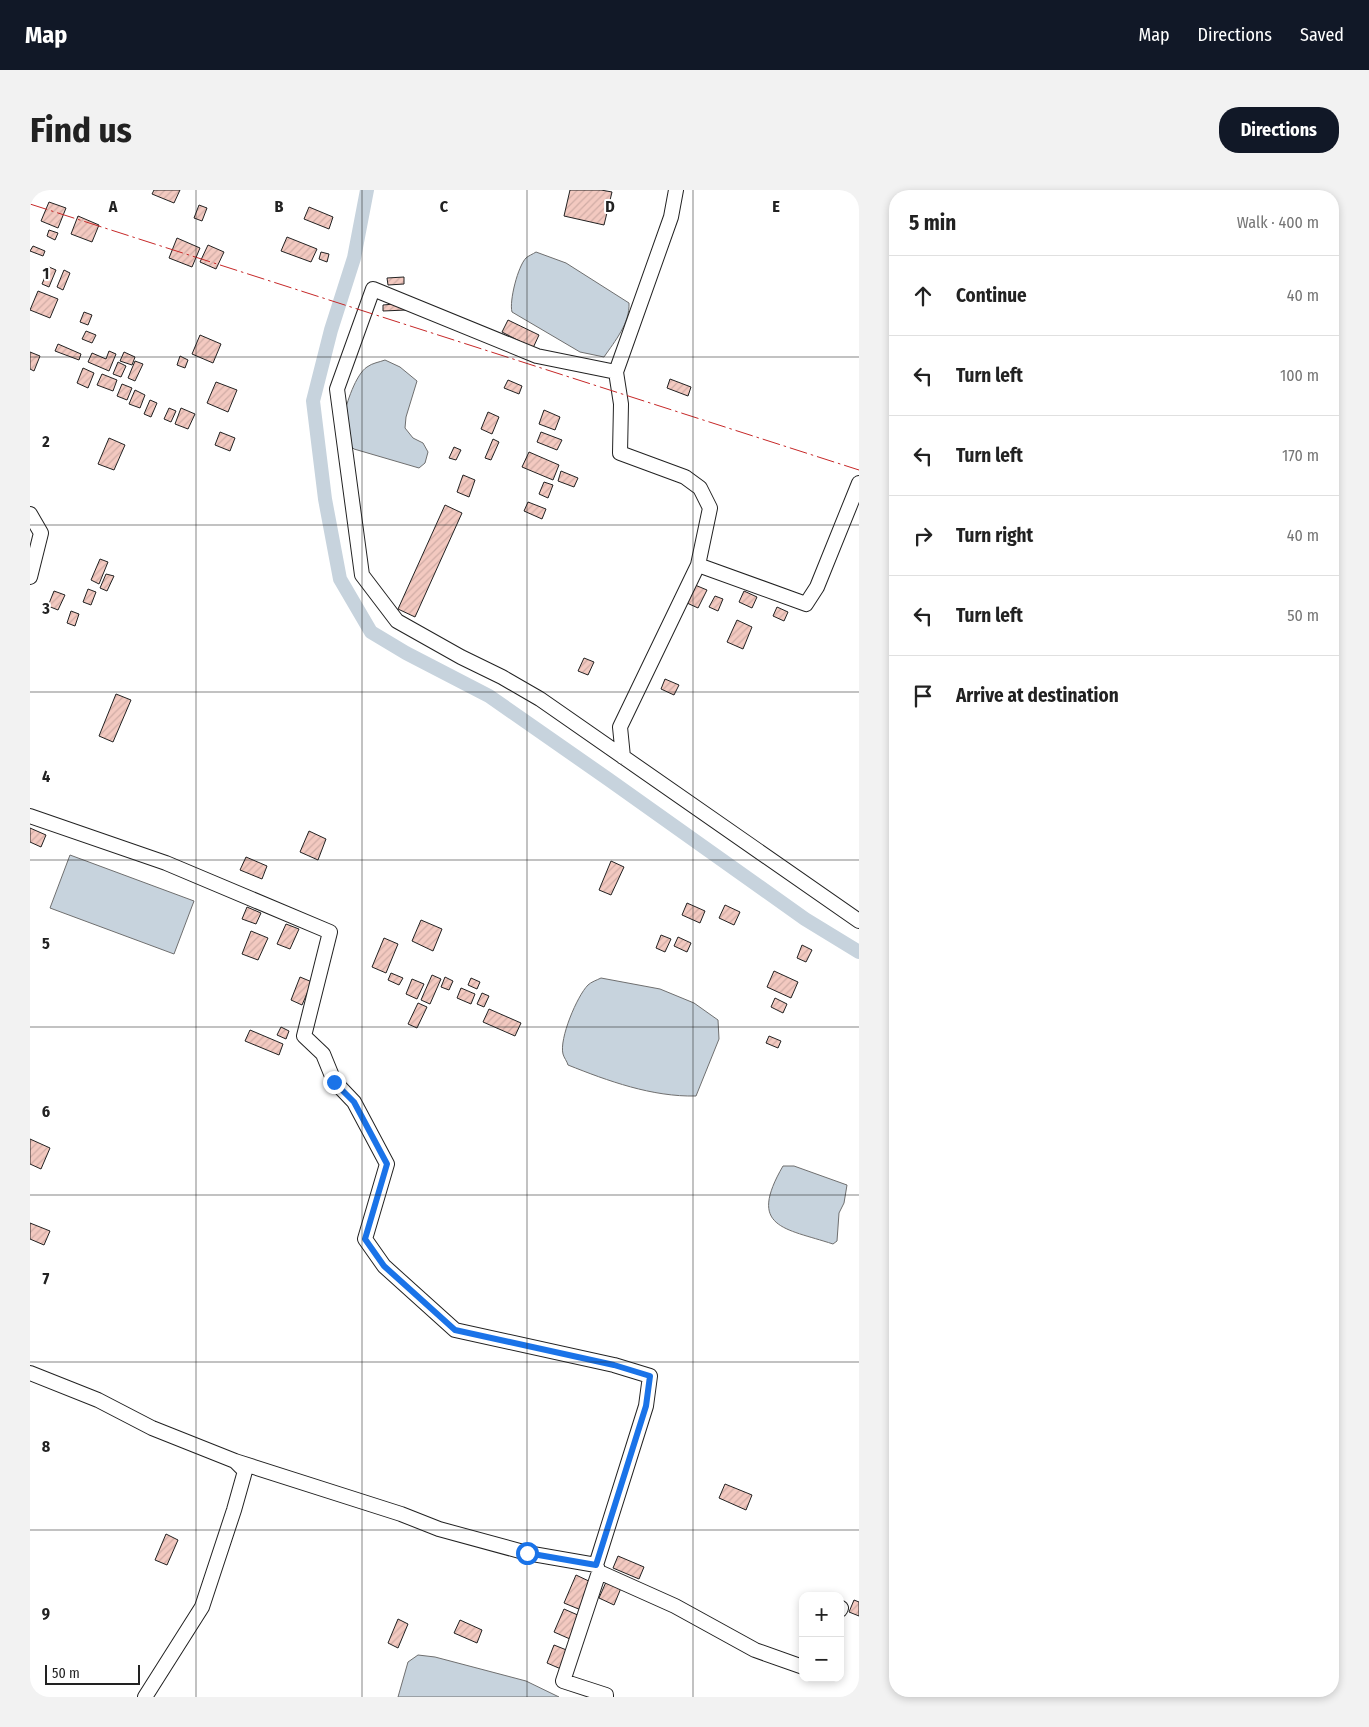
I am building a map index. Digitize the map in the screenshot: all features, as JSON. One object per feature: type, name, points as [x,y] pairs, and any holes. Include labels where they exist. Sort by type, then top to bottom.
[{"type":"street","points":[[623,757],[620,727],[698,565],[710,508],[700,488],[685,477],[620,453],[620,404],[616,372],[671,217],[676,190]]},
{"type":"street","points":[[616,372],[537,356],[373,289],[336,389],[362,575],[397,622],[540,699],[859,921]]},
{"type":"street","points":[[698,565],[806,604],[816,587],[859,483]]},
{"type":"street","points":[[30,514],[41,533],[30,577]]},
{"type":"street","points":[[30,816],[166,863],[330,932],[304,1036],[323,1054],[334,1082],[354,1102],[387,1164],[365,1239],[384,1266],[455,1330],[614,1365],[650,1376],[646,1406],[563,1681],[606,1695],[606,1697]]},
{"type":"street","points":[[30,1373],[98,1400],[152,1428],[235,1461],[401,1514],[439,1529],[527,1553],[598,1568],[675,1606],[755,1650],[799,1666]]},
{"type":"street","points":[[145,1697],[202,1607],[234,1510],[244,1471],[235,1461]]},
{"type":"shaded area","points":[[536,252],[566,263],[629,303],[629,310],[624,325],[604,357],[580,352],[512,312],[513,292],[520,268],[526,258]]},
{"type":"shaded area","points":[[385,360],[400,367],[417,381],[406,417],[405,428],[413,438],[423,443],[428,452],[425,463],[419,468],[354,449],[349,443],[346,434],[344,416],[355,382],[367,367]]},
{"type":"shaded area","points":[[70,855],[194,901],[174,954],[50,908]]},
{"type":"shaded area","points":[[601,978],[660,989],[694,1003],[718,1020],[719,1039],[696,1096],[663,1094],[630,1087],[568,1065],[562,1047],[566,1028],[579,998],[589,984]]},
{"type":"shaded area","points":[[783,1166],[794,1166],[847,1185],[844,1203],[839,1213],[837,1241],[833,1244],[786,1229],[776,1222],[770,1214],[769,1202],[773,1186]]},
{"type":"shaded area","points":[[418,1655],[435,1657],[526,1681],[559,1697],[398,1697],[408,1662]]},
{"type":"building","points":[[154,190],[180,190],[174,203],[152,194]]},
{"type":"building","points":[[570,190],[612,192],[604,225],[564,216]]},
{"type":"building","points":[[49,202],[66,208],[58,228],[41,221]]},
{"type":"building","points":[[199,205],[207,208],[202,221],[194,218]]},
{"type":"building","points":[[309,207],[333,217],[329,229],[304,219]]},
{"type":"building","points":[[78,216],[99,225],[92,242],[71,234]]},
{"type":"building","points":[[49,230],[58,233],[55,240],[47,236]]},
{"type":"building","points":[[287,237],[317,249],[311,262],[281,251]]},
{"type":"building","points":[[177,238],[200,248],[192,267],[169,258]]},
{"type":"building","points":[[208,245],[224,252],[216,269],[200,262]]},
{"type":"building","points":[[33,246],[45,251],[43,256],[30,251]]},
{"type":"building","points":[[321,252],[329,254],[327,262],[319,259]]},
{"type":"building","points":[[49,267],[56,270],[49,287],[42,284]]},
{"type":"building","points":[[64,270],[70,273],[63,290],[57,287]]},
{"type":"building","points":[[404,277],[404,284],[388,285],[387,278]]},
{"type":"building","points":[[38,291],[58,299],[50,318],[30,310]]},
{"type":"building","points":[[405,303],[406,310],[383,311],[383,305]]},
{"type":"building","points":[[84,312],[92,315],[88,325],[80,322]]},
{"type":"building","points":[[508,320],[539,335],[533,348],[502,332]]},
{"type":"building","points":[[86,331],[96,335],[92,343],[82,339]]},
{"type":"building","points":[[200,335],[221,344],[213,363],[192,354]]},
{"type":"building","points":[[58,344],[81,354],[79,360],[55,351]]},
{"type":"building","points":[[109,351],[116,354],[109,371],[88,362],[92,353],[106,359]]},
{"type":"building","points":[[30,352],[40,356],[34,371],[30,369]]},
{"type":"building","points":[[124,352],[135,357],[132,365],[120,361]]},
{"type":"building","points":[[180,356],[188,360],[185,368],[177,365]]},
{"type":"building","points":[[135,361],[143,364],[135,381],[128,378]]},
{"type":"building","points":[[118,362],[126,366],[121,377],[113,374]]},
{"type":"building","points":[[83,368],[94,373],[88,388],[77,383]]},
{"type":"building","points":[[102,374],[117,380],[113,391],[97,385]]},
{"type":"building","points":[[670,379],[691,387],[688,396],[667,388]]},
{"type":"building","points":[[508,380],[522,386],[519,394],[504,388]]},
{"type":"building","points":[[216,382],[237,390],[228,412],[207,403]]},
{"type":"building","points":[[122,384],[132,388],[127,400],[117,396]]},
{"type":"building","points":[[135,390],[145,395],[140,408],[129,404]]},
{"type":"building","points":[[150,400],[157,403],[151,417],[144,414]]},
{"type":"building","points":[[169,408],[176,411],[171,422],[164,419]]},
{"type":"building","points":[[181,408],[195,414],[188,429],[175,424]]},
{"type":"building","points":[[544,410],[560,417],[555,430],[539,424]]},
{"type":"building","points":[[488,412],[499,417],[492,434],[481,429]]},
{"type":"building","points":[[220,432],[235,438],[230,451],[215,445]]},
{"type":"building","points":[[541,432],[562,440],[557,450],[537,442]]},
{"type":"building","points":[[109,438],[125,445],[114,470],[98,464]]},
{"type":"building","points":[[493,439],[499,442],[491,460],[485,458]]},
{"type":"building","points":[[454,447],[461,450],[456,460],[449,458]]},
{"type":"building","points":[[529,452],[559,465],[553,480],[522,467]]},
{"type":"building","points":[[561,471],[578,478],[574,487],[558,481]]},
{"type":"building","points":[[463,475],[475,480],[469,497],[457,492]]},
{"type":"building","points":[[544,482],[553,485],[548,498],[539,494]]},
{"type":"building","points":[[528,502],[546,509],[542,519],[524,511]]},
{"type":"building","points":[[445,505],[462,513],[415,617],[398,609]]},
{"type":"building","points":[[100,559],[108,562],[99,584],[91,580]]},
{"type":"building","points":[[106,574],[114,576],[107,591],[100,588]]},
{"type":"building","points":[[695,585],[707,590],[698,608],[687,603]]},
{"type":"building","points":[[88,589],[96,592],[91,605],[83,602]]},
{"type":"building","points":[[54,591],[65,595],[58,610],[48,606]]},
{"type":"building","points":[[744,591],[757,597],[752,608],[739,602]]},
{"type":"building","points":[[715,596],[723,599],[718,611],[709,607]]},
{"type":"building","points":[[777,607],[788,612],[784,621],[773,616]]},
{"type":"building","points":[[71,611],[79,614],[75,626],[67,623]]},
{"type":"building","points":[[737,620],[752,627],[743,649],[727,642]]},
{"type":"building","points":[[584,658],[594,662],[588,675],[578,671]]},
{"type":"building","points":[[665,679],[679,685],[674,695],[661,689]]},
{"type":"building","points":[[116,694],[131,700],[113,742],[99,736]]},
{"type":"building","points":[[30,828],[46,835],[41,847],[30,842]]},
{"type":"building","points":[[309,831],[326,839],[318,860],[300,852]]},
{"type":"building","points":[[246,857],[267,866],[262,879],[240,870]]},
{"type":"building","points":[[611,861],[624,867],[611,895],[599,890]]},
{"type":"building","points":[[687,903],[705,911],[700,923],[682,915]]},
{"type":"building","points":[[725,905],[740,912],[734,925],[719,918]]},
{"type":"building","points":[[247,907],[261,913],[256,924],[242,919]]},
{"type":"building","points":[[421,920],[442,929],[433,951],[412,941]]},
{"type":"building","points":[[286,924],[299,929],[290,949],[277,944]]},
{"type":"building","points":[[251,931],[268,938],[258,960],[242,954]]},
{"type":"building","points":[[661,935],[671,939],[665,952],[656,948]]},
{"type":"building","points":[[678,937],[691,943],[687,952],[674,946]]},
{"type":"building","points":[[384,938],[398,944],[386,973],[372,967]]},
{"type":"building","points":[[802,945],[812,950],[806,962],[797,958]]},
{"type":"building","points":[[774,971],[798,982],[791,998],[767,987]]},
{"type":"building","points":[[391,973],[403,978],[399,985],[388,980]]},
{"type":"building","points":[[432,975],[441,979],[430,1004],[421,1000]]},
{"type":"building","points":[[300,977],[312,982],[302,1005],[291,1000]]},
{"type":"building","points":[[445,977],[453,981],[449,990],[441,987]]},
{"type":"building","points":[[471,978],[480,982],[477,989],[468,985]]},
{"type":"building","points":[[412,979],[424,984],[417,999],[406,994]]},
{"type":"building","points":[[461,988],[475,994],[471,1004],[457,998]]},
{"type":"building","points":[[482,993],[489,996],[484,1007],[477,1004]]},
{"type":"building","points":[[775,998],[787,1004],[783,1013],[771,1007]]},
{"type":"building","points":[[418,1003],[427,1007],[417,1028],[408,1024]]},
{"type":"building","points":[[489,1009],[521,1023],[515,1036],[483,1022]]},
{"type":"building","points":[[281,1027],[289,1031],[286,1039],[277,1035]]},
{"type":"building","points":[[250,1030],[283,1044],[279,1055],[245,1041]]},
{"type":"building","points":[[769,1036],[781,1041],[778,1048],[766,1043]]},
{"type":"building","points":[[30,1139],[50,1148],[41,1169],[30,1164]]},
{"type":"building","points":[[30,1223],[50,1231],[44,1245],[30,1239]]},
{"type":"building","points":[[725,1484],[752,1495],[746,1510],[719,1498]]},
{"type":"building","points":[[166,1534],[178,1540],[167,1565],[155,1560]]},
{"type":"building","points":[[618,1556],[644,1567],[639,1579],[613,1568]]},
{"type":"building","points":[[576,1575],[593,1583],[581,1610],[564,1603]]},
{"type":"building","points":[[606,1582],[621,1588],[614,1605],[599,1598]]},
{"type":"building","points":[[854,1600],[859,1602],[859,1616],[849,1612]]},
{"type":"building","points":[[564,1609],[580,1616],[570,1639],[554,1632]]},
{"type":"building","points":[[398,1619],[408,1624],[398,1648],[388,1643]]},
{"type":"building","points":[[460,1620],[482,1630],[477,1643],[454,1633]]},
{"type":"building","points":[[554,1645],[569,1651],[561,1669],[547,1663]]},
{"type":"waterway","points":[[367,190],[354,258],[331,330],[313,401],[325,499],[340,579],[371,632],[406,653],[489,696],[805,919],[859,952]]},
{"type":"power","points":[[30,204],[859,470]]},
{"type":"route","points":[[334,1082],[354,1102],[387,1164],[365,1239],[384,1266],[455,1330],[614,1365],[650,1376],[646,1406],[596,1565],[527,1553]]}]
